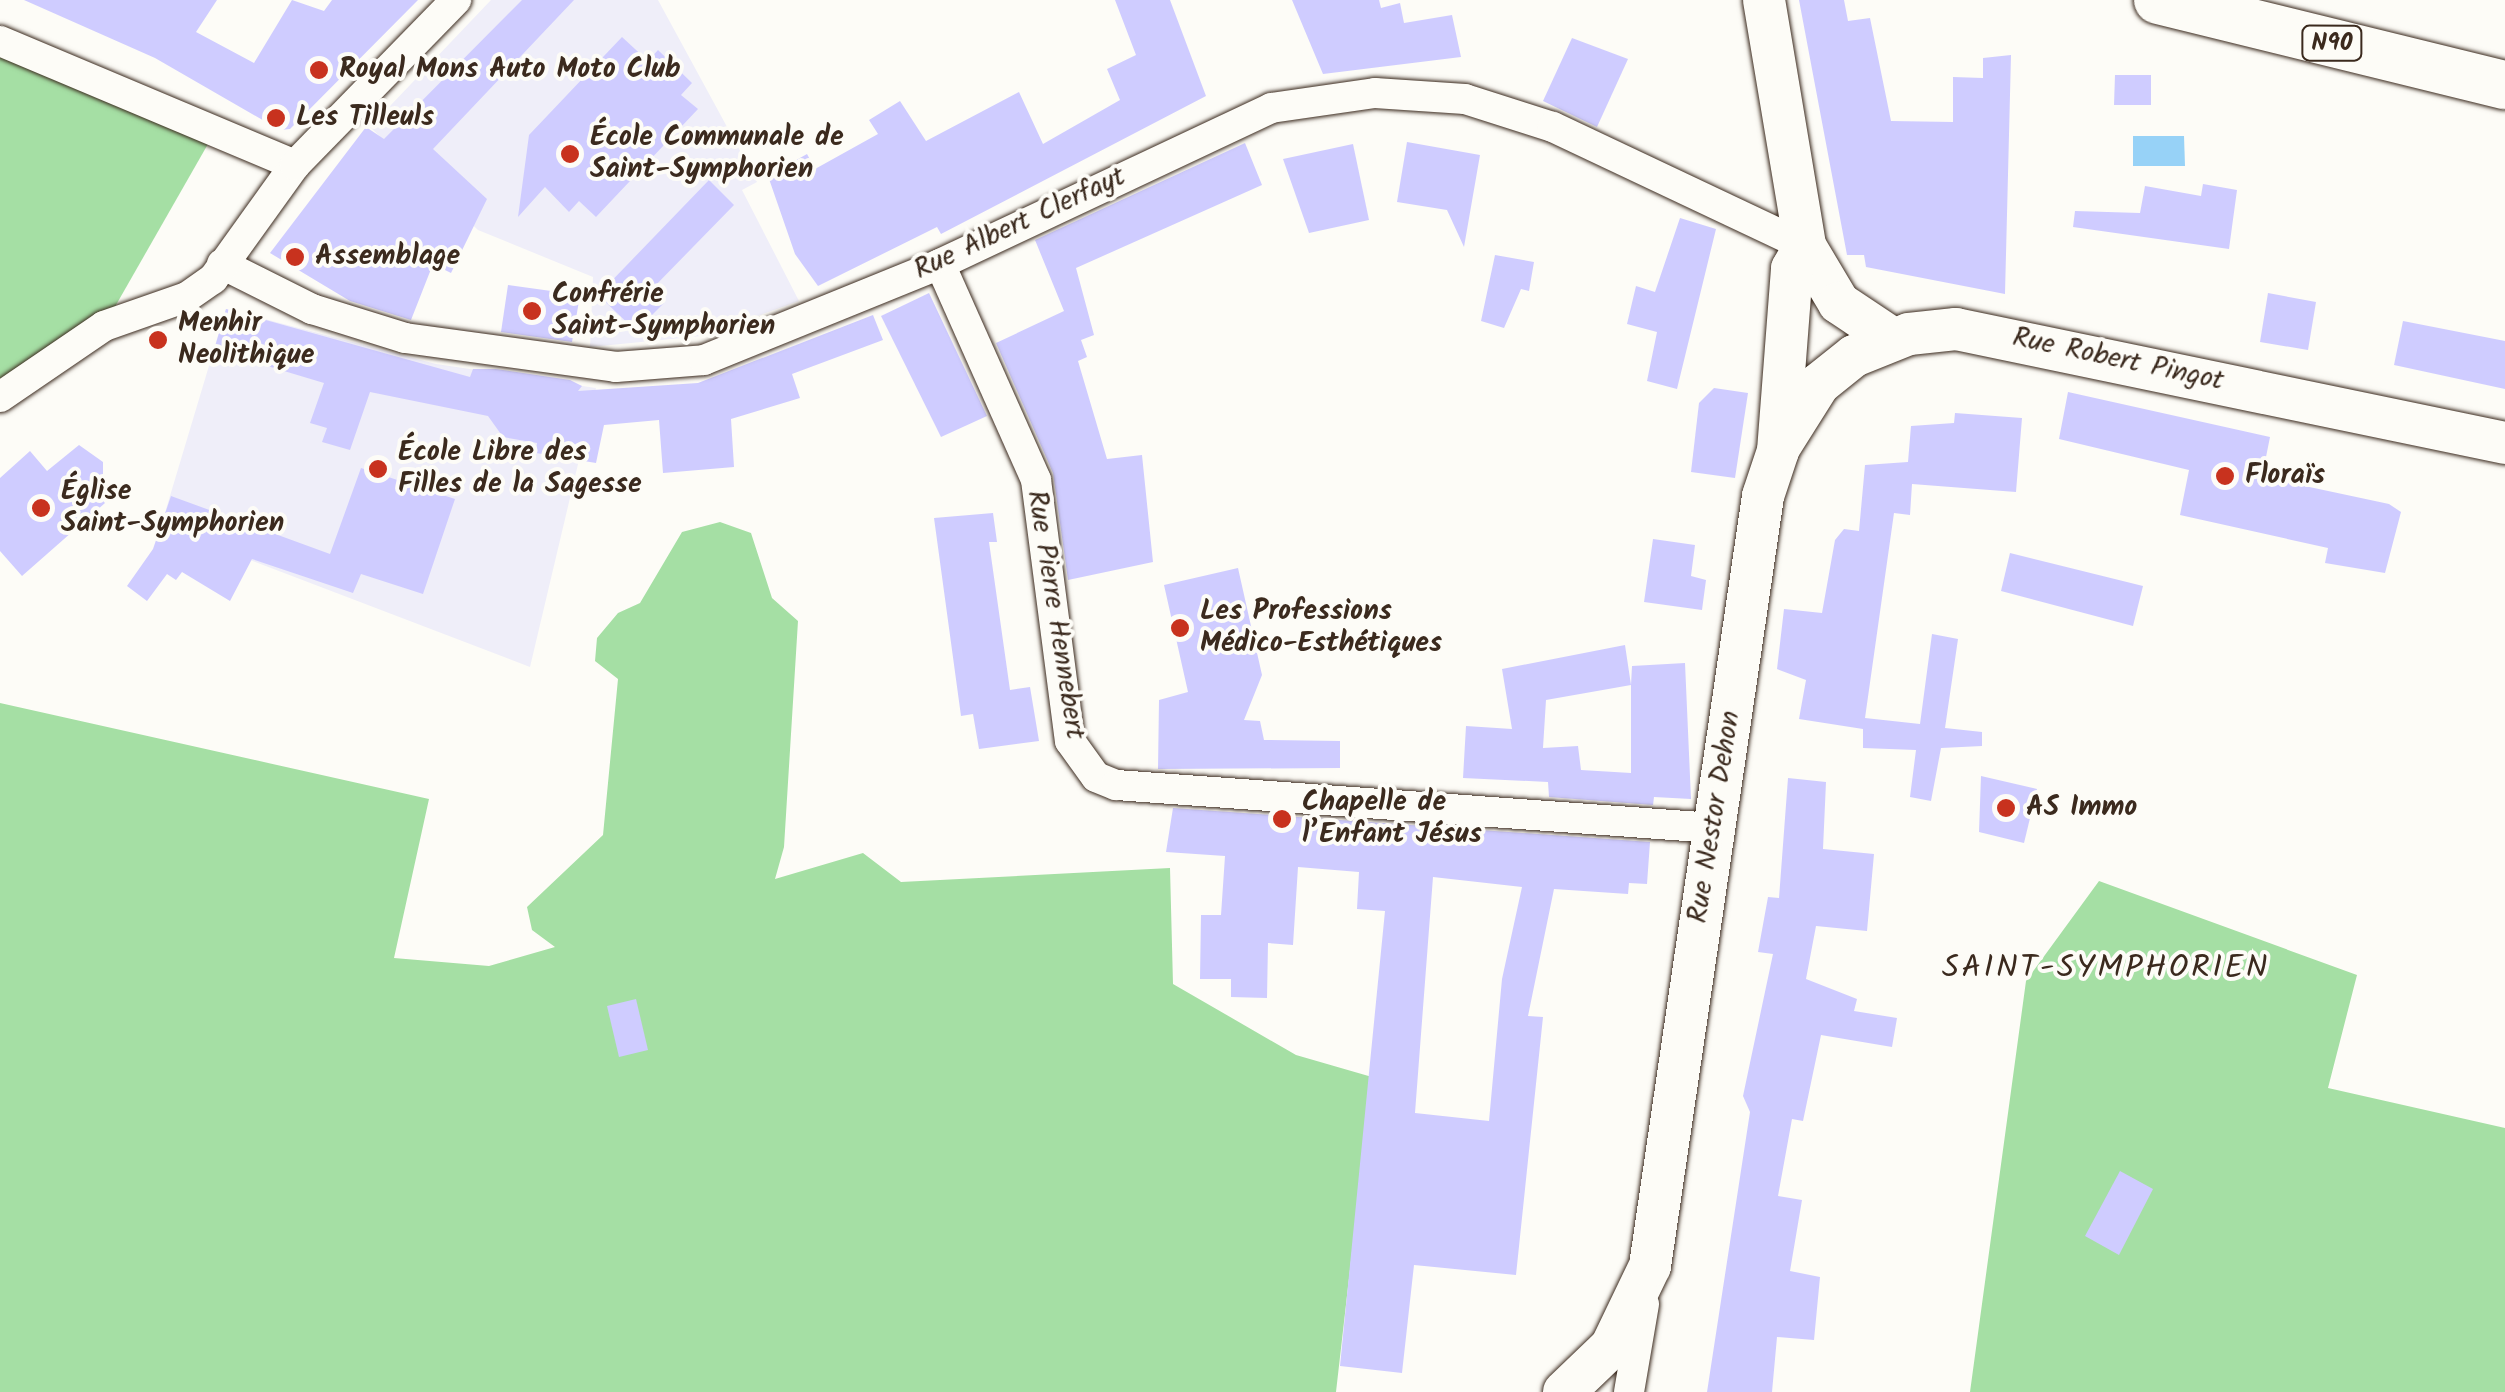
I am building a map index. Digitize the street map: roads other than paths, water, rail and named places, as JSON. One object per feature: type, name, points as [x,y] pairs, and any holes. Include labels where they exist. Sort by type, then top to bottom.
[{"type":"main road","name":"Rue Nestor Dehon","points":[[1764,0],[1806,246],[1839,303],[1892,339]]},
{"type":"main road","name":"N90","points":[[2158,0],[2505,85]]},
{"type":"main road","name":"Rue Nestor Dehon","points":[[1650,1266],[1763,496],[1778,451],[1792,268],[1806,246]]},
{"type":"main road","name":"Rue Robert Pingot","points":[[1778,451],[1820,384],[1892,339],[1978,330],[2505,443]]},
{"type":"main road","points":[[1564,1392],[1611,1348],[1650,1266]]},
{"type":"street","points":[[0,397],[108,324],[187,297],[222,264],[295,165],[456,0]]},
{"type":"street","points":[[0,41],[295,165]]},
{"type":"street","name":"Rue Albert Clerfayt","points":[[222,264],[312,309],[404,338],[616,368],[704,360],[940,264],[1271,108],[1375,93],[1466,99],[1553,127],[1806,246]]},
{"type":"street","name":"Rue Pierre Hennebert","points":[[940,264],[1036,480],[1070,741],[1096,777],[1116,785],[1714,828]]},
{"type":"street","name":"Rue Nestor Dehon","points":[[1629,1392],[1650,1266]]},
{"type":"water","points":[[2133,136],[2184,136],[2185,166],[2133,166]]},
{"type":"place","name":"Royal Mons Auto Moto Club","points":[[319,70]]},
{"type":"place","name":"Les Tilleuls","points":[[276,118]]},
{"type":"place","name":"École Communale de Saint-Symphorien","points":[[570,154]]},
{"type":"place","name":"Assemblage","points":[[295,257]]},
{"type":"place","name":"Confrérie Saint-Symphorien","points":[[532,311]]},
{"type":"place","name":"Menhir Neolithique","points":[[158,340]]},
{"type":"place","name":"École Libre des Filles de la Sagesse","points":[[378,469]]},
{"type":"place","name":"Floraïs","points":[[2225,476]]},
{"type":"place","name":"Église Saint-Symphorien","points":[[41,508]]},
{"type":"place","name":"Les Professions Médico-Esthétiques","points":[[1180,628]]},
{"type":"place","name":"AS Immo","points":[[2006,808]]},
{"type":"place","name":"Chapelle de l’Enfant Jésus","points":[[1282,819]]},
{"type":"district","name":"SAINT-SYMPHORIEN","points":[[2106,969]]}]
